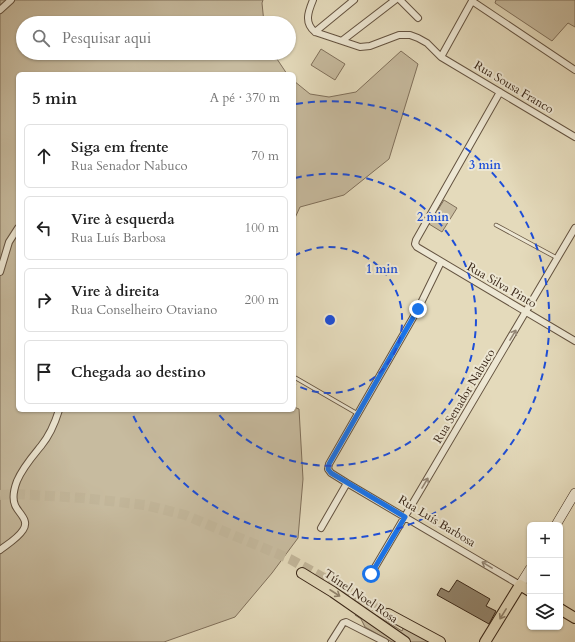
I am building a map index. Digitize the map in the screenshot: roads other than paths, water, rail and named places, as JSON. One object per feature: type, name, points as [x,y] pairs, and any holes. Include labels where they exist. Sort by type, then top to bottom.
[{"type":"main road","name":"Túnel Noel Rosa","points":[[302,573],[333,592],[405,642]]},
{"type":"main road","name":"Rua Luís Barbosa","points":[[520,585],[527,589]]},
{"type":"main road","points":[[485,642],[520,585]]},
{"type":"main road","points":[[563,611],[575,618]]},
{"type":"main road","name":"Túnel Noel Rosa","points":[[388,614],[440,642]]},
{"type":"street","points":[[0,10],[11,0]]},
{"type":"street","points":[[313,0],[308,21],[309,27],[315,32],[353,0]]},
{"type":"street","points":[[343,40],[395,0]]},
{"type":"street","points":[[400,0],[418,18]]},
{"type":"street","points":[[441,57],[472,1],[575,70]]},
{"type":"street","name":"Rua Sousa Franco","points":[[315,32],[343,40],[360,47],[370,46],[399,35],[410,35],[418,38],[428,43],[441,57],[575,137]]},
{"type":"street","name":"Rua Silva Pinto","points":[[500,92],[415,244],[417,247],[441,262],[575,341]]},
{"type":"street","name":"Rua Senador Nabuco","points":[[371,574],[575,228]]},
{"type":"street","points":[[0,272],[9,242],[16,231]]},
{"type":"street","points":[[358,414],[418,309],[441,262]]},
{"type":"street","points":[[0,550],[24,530],[24,519],[15,507],[15,486],[25,466],[50,433],[58,412]]},
{"type":"street","name":"Rua Luís Barbosa","points":[[358,414],[329,464],[328,469],[331,473],[520,585]]},
{"type":"street","points":[[321,528],[347,483]]},
{"type":"street","points":[[558,522],[575,493]]},
{"type":"street","points":[[520,585],[527,574]]},
{"type":"street","points":[[331,642],[343,623],[346,622],[385,642]]},
{"type":"lane","points":[[496,225],[557,258]]},
{"type":"lane","points":[[296,378],[358,414]]},
{"type":"tunnel","points":[[0,495],[17,494],[83,498],[145,505],[185,515],[290,559],[388,614]]}]
